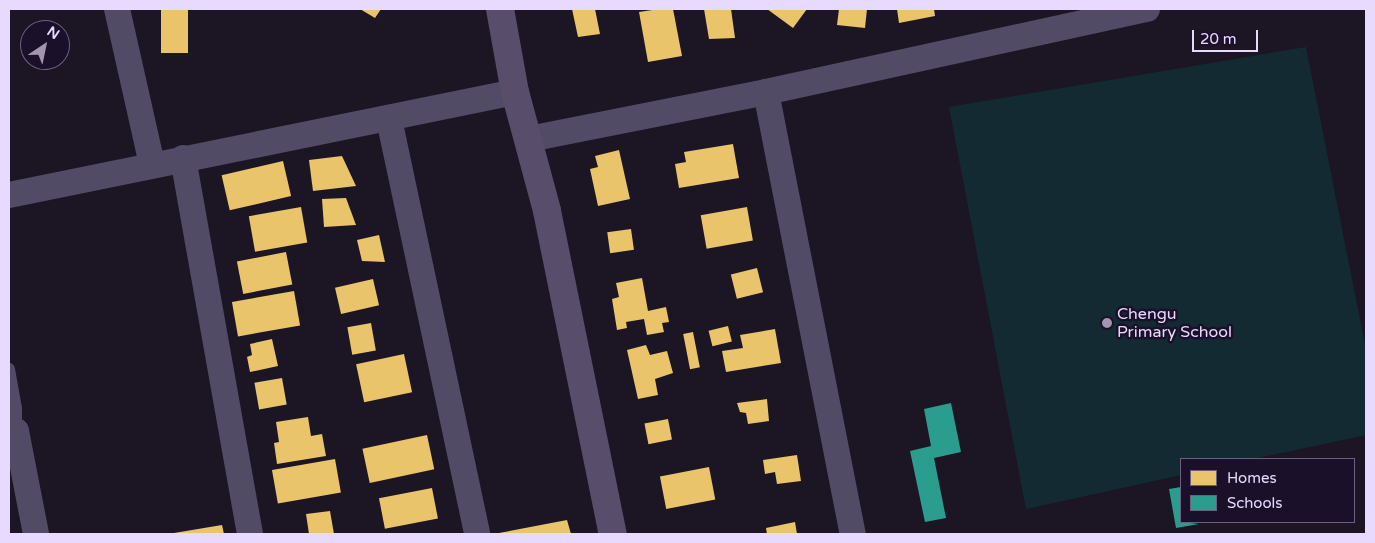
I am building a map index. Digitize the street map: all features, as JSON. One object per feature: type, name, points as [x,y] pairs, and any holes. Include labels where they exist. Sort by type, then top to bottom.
[{"type":"street","points":[[117,9],[152,164]]},
{"type":"street","points":[[500,9],[515,92],[529,140],[613,534]]},
{"type":"street","points":[[529,140],[766,92],[1147,9]]},
{"type":"street","points":[[9,195],[152,164],[389,119],[515,92]]},
{"type":"street","points":[[766,92],[853,534]]},
{"type":"street","points":[[389,119],[477,534]]},
{"type":"street","points":[[183,158],[250,534]]},
{"type":"street","points":[[12,432],[36,534]]},
{"type":"lane","points":[[9,369],[16,408],[12,432]]},
{"type":"shaded area","name":"Chengu Primary School","points":[[1306,47],[1366,350],[1366,435],[1258,458],[1180,458],[1180,475],[1026,509],[949,107]]},
{"type":"building: Homes","points":[[161,9],[188,9],[188,53],[161,53]]},
{"type":"building: Homes","points":[[360,9],[381,9],[375,18]]},
{"type":"building: Homes","points":[[572,9],[595,9],[600,34],[578,37]]},
{"type":"building: Homes","points":[[673,9],[682,56],[648,62],[639,12]]},
{"type":"building: Homes","points":[[704,9],[731,9],[735,38],[709,39]]},
{"type":"building: Homes","points":[[767,9],[807,9],[793,28]]},
{"type":"building: Homes","points":[[839,9],[867,9],[865,28],[837,25]]},
{"type":"building: Homes","points":[[897,9],[934,9],[935,16],[899,23]]},
{"type":"building: Homes","points":[[733,144],[739,178],[679,188],[675,164],[686,162],[684,152]]},
{"type":"building: Homes","points":[[619,150],[630,199],[598,206],[590,169],[598,167],[595,156]]},
{"type":"building: Homes","points":[[342,156],[356,186],[313,191],[309,160]]},
{"type":"building: Homes","points":[[283,161],[291,196],[230,210],[222,175]]},
{"type":"building: Homes","points":[[346,198],[356,225],[324,227],[322,199]]},
{"type":"building: Homes","points":[[301,207],[307,242],[255,252],[249,216]]},
{"type":"building: Homes","points":[[747,207],[753,240],[707,249],[701,215]]},
{"type":"building: Homes","points":[[631,229],[634,250],[610,253],[607,232]]},
{"type":"building: Homes","points":[[379,235],[385,262],[362,261],[357,240]]},
{"type":"building: Homes","points":[[286,252],[292,284],[243,294],[237,262]]},
{"type":"building: Homes","points":[[757,268],[763,292],[737,299],[731,275]]},
{"type":"building: Homes","points":[[642,278],[648,311],[666,307],[669,322],[662,323],[664,332],[647,335],[644,319],[626,322],[627,328],[617,330],[612,299],[619,297],[616,283]]},
{"type":"building: Homes","points":[[373,279],[379,305],[341,314],[335,288]]},
{"type":"building: Homes","points":[[294,291],[300,325],[238,336],[232,302]]},
{"type":"building: Homes","points":[[371,323],[376,351],[352,355],[347,327]]},
{"type":"building: Homes","points":[[728,326],[732,342],[712,346],[709,331]]},
{"type":"building: Homes","points":[[775,329],[781,363],[726,372],[722,351],[743,348],[740,335]]},
{"type":"building: Homes","points":[[693,332],[700,367],[690,369],[683,334]]},
{"type":"building: Homes","points":[[272,339],[278,366],[250,372],[247,357],[252,355],[250,344]]},
{"type":"building: Homes","points":[[646,345],[650,355],[667,351],[673,373],[655,379],[658,395],[638,399],[627,350]]},
{"type":"building: Homes","points":[[404,354],[412,392],[364,402],[356,364]]},
{"type":"building: Homes","points":[[282,378],[287,405],[259,409],[254,383]]},
{"type":"building: Homes","points":[[767,399],[769,421],[748,424],[746,413],[740,412],[737,403]]},
{"type":"building: Homes","points":[[308,417],[311,436],[322,434],[326,456],[277,464],[274,443],[279,442],[276,422]]},
{"type":"building: Homes","points":[[668,419],[672,440],[648,444],[644,424]]},
{"type":"building: Homes","points":[[427,435],[434,469],[370,483],[362,449]]},
{"type":"building: Homes","points":[[797,455],[801,481],[777,484],[775,472],[765,474],[763,460]]},
{"type":"building: Homes","points":[[335,459],[341,492],[278,504],[272,470]]},
{"type":"building: Homes","points":[[709,467],[715,499],[666,509],[660,477]]},
{"type":"building: Homes","points":[[432,488],[438,518],[385,529],[379,498]]},
{"type":"building: Homes","points":[[330,511],[334,534],[309,534],[306,514]]},
{"type":"building: Homes","points":[[567,520],[571,534],[499,534],[499,533]]},
{"type":"building: Homes","points":[[795,522],[797,534],[767,534],[766,528]]},
{"type":"building: Homes","points":[[222,525],[224,534],[174,533]]},
{"type":"building: Schools","points":[[951,403],[961,452],[934,458],[946,518],[925,522],[910,451],[931,446],[924,409]]},
{"type":"building: Schools","points":[[1180,487],[1180,523],[1199,524],[1176,528],[1169,489]]},
{"type":"place","name":"Chengu Primary School","points":[[1107,323]]}]
